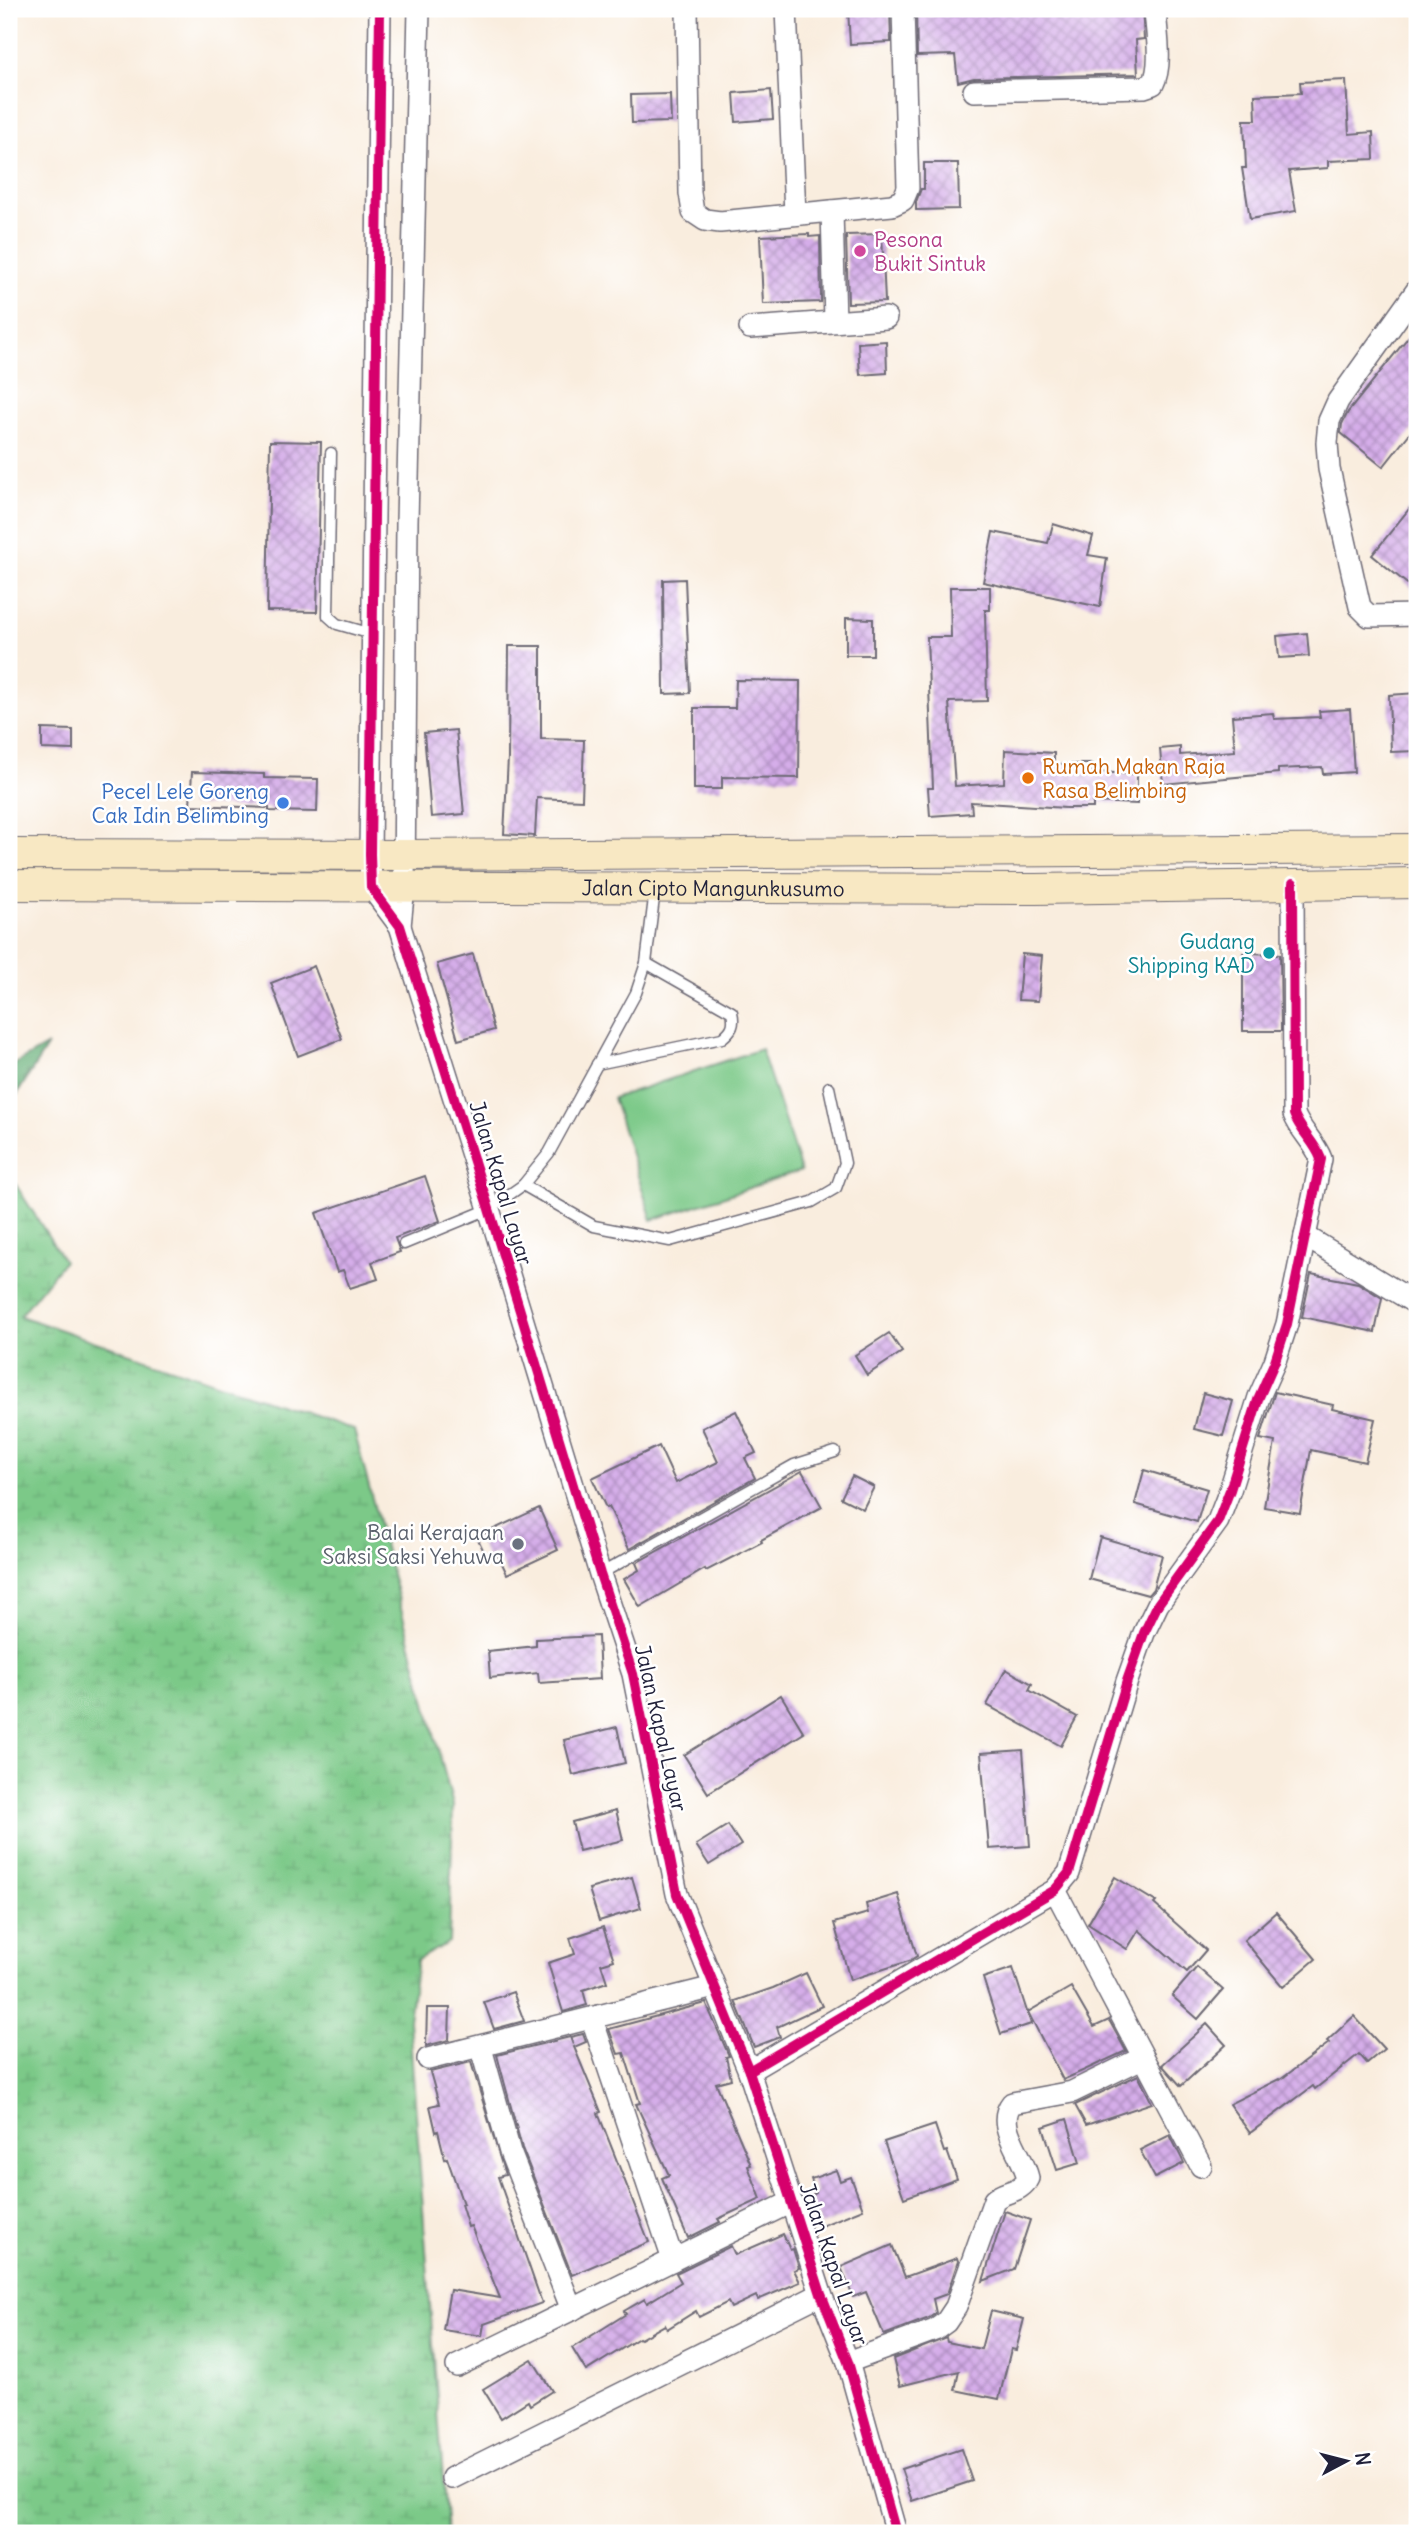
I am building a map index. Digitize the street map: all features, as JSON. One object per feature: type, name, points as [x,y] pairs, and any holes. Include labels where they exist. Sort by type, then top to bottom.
[{"type":"street","points":[[380,9],[370,854],[371,887],[400,926]]},
{"type":"street","points":[[400,926],[404,886],[407,522],[419,9]]},
{"type":"street","points":[[687,9],[690,193],[694,212],[705,220],[720,222],[892,205],[903,200],[908,188],[903,9]]},
{"type":"street","points":[[786,9],[795,214]]},
{"type":"street","points":[[974,91],[1144,87],[1153,84],[1157,76],[1155,9]]},
{"type":"street","points":[[832,211],[835,321]]},
{"type":"street","points":[[1417,290],[1338,401],[1329,421],[1327,443],[1329,469],[1360,607],[1368,616],[1417,615]]},
{"type":"street","points":[[750,328],[886,318]]},
{"type":"street","points":[[374,523],[407,522]]},
{"type":"street","name":"Jalan Cipto Mangunkusumo","points":[[9,854],[403,855],[1417,849]]},
{"type":"street","name":"Jalan Cipto Mangunkusumo","points":[[9,884],[1036,889],[1417,883]]},
{"type":"street","points":[[749,2071],[1055,1890],[1069,1873],[1144,1633],[1158,1604],[1218,1521],[1259,1397],[1287,1324],[1321,1159],[1317,1149],[1297,1124],[1294,1114],[1293,884]]},
{"type":"street","name":"Jalan Kapal Layar","points":[[400,926],[632,1674],[677,1894],[749,2071],[821,2294],[848,2362],[897,2533]]},
{"type":"street","points":[[1305,1236],[1417,1304]]},
{"type":"street","points":[[1055,1890],[1201,2166]]},
{"type":"street","points":[[428,2059],[481,2048],[714,1987]]},
{"type":"street","points":[[592,2019],[673,2260]]},
{"type":"street","points":[[481,2048],[509,2152],[572,2310]]},
{"type":"street","points":[[848,2362],[935,2330],[946,2322],[956,2307],[994,2200],[999,2195],[1020,2188],[1028,2178],[1026,2166],[1005,2123],[1005,2110],[1012,2103],[1072,2092],[1142,2058]]},
{"type":"street","points":[[457,2366],[791,2202]]},
{"type":"street","points":[[452,2478],[821,2294]]},
{"type":"lane","points":[[331,453],[328,616],[337,624],[372,634]]},
{"type":"lane","points":[[404,1244],[489,1209],[523,1185],[549,1153],[636,993],[646,962],[655,887]]},
{"type":"lane","points":[[597,1065],[722,1038],[731,1031],[734,1022],[732,1012],[646,962]]},
{"type":"lane","points":[[523,1185],[594,1226],[670,1241],[812,1202],[836,1188],[845,1163],[829,1087]]},
{"type":"lane","points":[[600,1574],[794,1465],[835,1452]]},
{"type":"green space","points":[[48,1045],[9,1107],[9,1067]]},
{"type":"green space","points":[[761,1049],[801,1171],[652,1220],[613,1098]]},
{"type":"green space","points":[[9,1174],[64,1261],[20,1316],[354,1430],[453,1805],[449,1942],[417,1960],[409,2020],[447,2533],[9,2533]]},
{"type":"building","points":[[848,9],[890,9],[891,42],[850,44]]},
{"type":"building","points":[[916,9],[1142,9],[1144,39],[1136,40],[1138,74],[974,78],[958,82],[955,55],[917,56]]},
{"type":"building","points":[[1346,80],[1349,134],[1373,132],[1374,159],[1328,161],[1328,168],[1289,171],[1296,211],[1250,219],[1242,168],[1246,168],[1244,120],[1256,120],[1255,95],[1301,93],[1300,82]]},
{"type":"building","points":[[771,90],[773,119],[736,122],[734,93]]},
{"type":"building","points":[[670,94],[671,122],[632,123],[631,95]]},
{"type":"building","points":[[924,163],[958,163],[959,209],[916,210],[916,202],[921,189],[924,189]]},
{"type":"building","points":[[809,234],[809,237],[820,236],[821,302],[763,304],[760,236]]},
{"type":"building","points":[[882,234],[885,302],[848,303],[846,235]]},
{"type":"building","points":[[1417,326],[1417,424],[1383,467],[1341,433],[1342,424],[1348,412]]},
{"type":"building","points":[[886,341],[887,373],[860,375],[858,343]]},
{"type":"building","points":[[270,441],[321,442],[317,612],[267,611]]},
{"type":"building","points":[[1417,499],[1417,592],[1372,555]]},
{"type":"building","points":[[1053,524],[1093,536],[1088,555],[1107,558],[1100,607],[983,582],[993,532],[1048,543]]},
{"type":"building","points":[[685,579],[690,693],[664,694],[663,580]]},
{"type":"building","points":[[950,587],[990,587],[990,610],[985,610],[987,701],[949,702],[955,786],[1004,783],[1005,750],[1054,753],[1054,764],[1093,764],[1093,772],[1137,774],[1137,804],[1093,802],[1093,808],[1066,808],[971,802],[972,813],[930,816],[928,788],[933,788],[927,637],[951,637]]},
{"type":"building","points":[[846,618],[873,619],[873,655],[846,655]]},
{"type":"building","points":[[1307,633],[1309,656],[1279,658],[1277,636]]},
{"type":"building","points":[[509,646],[541,646],[541,739],[584,740],[582,800],[537,798],[535,836],[504,834]]},
{"type":"building","points":[[736,680],[800,681],[799,778],[722,777],[722,789],[694,789],[694,708],[735,708]]},
{"type":"building","points":[[1417,693],[1417,751],[1391,752],[1389,695]]},
{"type":"building","points":[[1350,709],[1354,772],[1323,774],[1322,767],[1278,769],[1278,773],[1163,784],[1160,749],[1180,747],[1180,755],[1235,751],[1232,716],[1273,713],[1274,719],[1320,717],[1319,711]]},
{"type":"building","points":[[42,729],[73,730],[73,750],[42,749]]},
{"type":"building","points":[[456,730],[464,814],[431,817],[424,733]]},
{"type":"building","points":[[192,772],[318,779],[317,812],[190,805]]},
{"type":"building","points":[[1243,953],[1280,954],[1281,1031],[1243,1031]]},
{"type":"building","points":[[473,954],[494,1030],[458,1040],[437,964]]},
{"type":"building","points":[[1022,954],[1042,956],[1038,1001],[1018,1000]]},
{"type":"building","points":[[314,966],[342,1039],[298,1056],[271,983]]},
{"type":"building","points":[[425,1176],[440,1221],[395,1238],[400,1252],[372,1262],[378,1279],[350,1288],[343,1270],[337,1272],[316,1213]]},
{"type":"building","points":[[1311,1274],[1358,1283],[1382,1298],[1375,1332],[1302,1317]]},
{"type":"building","points":[[889,1333],[902,1352],[867,1375],[855,1355]]},
{"type":"building","points":[[1275,1392],[1333,1405],[1332,1409],[1375,1419],[1365,1462],[1311,1450],[1300,1513],[1264,1507],[1275,1442],[1260,1439]]},
{"type":"building","points":[[1203,1393],[1233,1401],[1223,1436],[1194,1429]]},
{"type":"building","points":[[736,1411],[756,1453],[745,1458],[755,1478],[629,1549],[592,1478],[659,1446],[676,1483],[718,1462],[702,1428]]},
{"type":"building","points":[[1144,1470],[1207,1489],[1197,1522],[1135,1504]]},
{"type":"building","points":[[802,1471],[822,1507],[640,1607],[624,1579],[639,1570],[636,1563]]},
{"type":"building","points":[[852,1476],[874,1487],[863,1509],[841,1498]]},
{"type":"building","name":"Balai Kerajaan Saksi Saksi Yehuwa","points":[[539,1508],[558,1550],[507,1574],[497,1553],[487,1558],[477,1537]]},
{"type":"building","points":[[1100,1537],[1162,1555],[1153,1589],[1148,1595],[1089,1579]]},
{"type":"building","points":[[598,1636],[600,1679],[539,1683],[538,1673],[490,1678],[488,1651],[536,1646],[536,1639]]},
{"type":"building","points":[[1006,1669],[1032,1684],[1029,1690],[1077,1717],[1061,1746],[987,1705]]},
{"type":"building","points":[[781,1695],[804,1733],[708,1793],[684,1755]]},
{"type":"building","points":[[617,1727],[625,1763],[573,1775],[564,1740]]},
{"type":"building","points":[[1023,1750],[1030,1846],[989,1849],[981,1753]]},
{"type":"building","points":[[616,1810],[623,1840],[579,1851],[572,1822]]},
{"type":"building","points":[[728,1825],[741,1845],[709,1865],[696,1845]]},
{"type":"building","points":[[632,1877],[641,1908],[599,1921],[589,1889]]},
{"type":"building","points":[[1115,1877],[1156,1902],[1154,1904],[1206,1950],[1187,1972],[1139,1930],[1127,1949],[1088,1924]]},
{"type":"building","points":[[898,1894],[917,1956],[850,1980],[834,1923],[868,1913],[866,1904]]},
{"type":"building","points":[[1276,1912],[1316,1959],[1283,1987],[1244,1940]]},
{"type":"building","points":[[603,1927],[614,1960],[601,1964],[607,1982],[583,1990],[587,2005],[563,2012],[548,1963],[575,1954],[570,1938]]},
{"type":"building","points":[[1197,1967],[1223,1990],[1198,2019],[1172,1996]]},
{"type":"building","points":[[1013,1968],[1031,2024],[1001,2034],[983,1978]]},
{"type":"building","points":[[806,1973],[822,2006],[777,2027],[780,2037],[754,2047],[735,2001]]},
{"type":"building","points":[[1071,1987],[1094,2027],[1109,2020],[1126,2051],[1063,2080],[1028,2012]]},
{"type":"building","points":[[513,1992],[524,2021],[494,2029],[484,2002]]},
{"type":"building","points":[[706,2003],[729,2056],[726,2057],[731,2079],[716,2083],[751,2165],[748,2166],[761,2199],[718,2219],[720,2222],[688,2238],[662,2178],[669,2175],[636,2104],[640,2103],[624,2053],[618,2054],[609,2029]]},
{"type":"building","points":[[427,2008],[450,2008],[449,2040],[426,2046]]},
{"type":"building","points":[[1354,2016],[1384,2049],[1367,2063],[1359,2054],[1315,2089],[1313,2086],[1250,2133],[1229,2104],[1280,2080],[1329,2043],[1327,2041]]},
{"type":"building","points":[[1207,2024],[1226,2045],[1181,2086],[1162,2065]]},
{"type":"building","points":[[583,2034],[586,2042],[574,2047],[649,2242],[572,2275],[522,2148],[497,2055]]},
{"type":"building","points":[[471,2062],[505,2175],[498,2177],[542,2303],[484,2324],[482,2336],[443,2330],[450,2290],[500,2298],[471,2226],[468,2227],[463,2204],[447,2158],[445,2159],[430,2106],[439,2104],[430,2072]]},
{"type":"building","points":[[1138,2075],[1152,2103],[1086,2125],[1075,2105]]},
{"type":"building","points":[[1067,2119],[1080,2163],[1057,2170],[1043,2127]]},
{"type":"building","points":[[935,2125],[957,2179],[904,2198],[884,2142]]},
{"type":"building","points":[[1170,2135],[1184,2163],[1155,2178],[1140,2150]]},
{"type":"building","points":[[836,2170],[840,2181],[851,2177],[863,2209],[821,2226],[810,2196],[816,2193],[811,2179]]},
{"type":"building","points":[[1005,2211],[1030,2220],[1014,2269],[983,2281]]},
{"type":"building","points":[[783,2234],[790,2250],[793,2249],[799,2268],[794,2270],[800,2282],[758,2300],[756,2296],[731,2308],[728,2302],[699,2317],[696,2311],[667,2329],[665,2325],[639,2338],[586,2371],[572,2348],[626,2314],[624,2311],[645,2299],[647,2303],[681,2282],[676,2273],[731,2246],[735,2255]]},
{"type":"building","points":[[892,2245],[905,2277],[957,2258],[958,2261],[947,2294],[933,2299],[936,2313],[884,2335],[866,2292],[853,2297],[841,2267]]},
{"type":"building","points":[[991,2311],[1024,2319],[1016,2350],[1011,2349],[999,2399],[955,2390],[959,2371],[900,2386],[893,2359],[946,2338],[947,2342],[981,2349]]},
{"type":"building","points":[[532,2359],[552,2391],[530,2405],[528,2401],[501,2418],[483,2389]]},
{"type":"building","points":[[961,2449],[972,2481],[912,2501],[901,2469]]},
{"type":"cycle path","points":[[380,9],[371,887],[400,926],[633,1674],[677,1894],[749,2071],[821,2294],[848,2362],[896,2533]]},
{"type":"cycle path","points":[[749,2071],[1055,1890],[1069,1873],[1144,1633],[1158,1604],[1218,1521],[1259,1397],[1287,1324],[1321,1159],[1294,1114],[1293,883]]},
{"type":"place","name":"Pesona Bukit Sintuk","points":[[860,251]]},
{"type":"place","name":"Rumah Makan Raja Rasa Belimbing","points":[[1028,778]]},
{"type":"place","name":"Pecel Lele Goreng Cak Idin Belimbing","points":[[283,803]]},
{"type":"place","name":"Gudang Shipping KAD","points":[[1269,953]]},
{"type":"place","name":"Balai Kerajaan Saksi Saksi Yehuwa","points":[[518,1544]]}]
